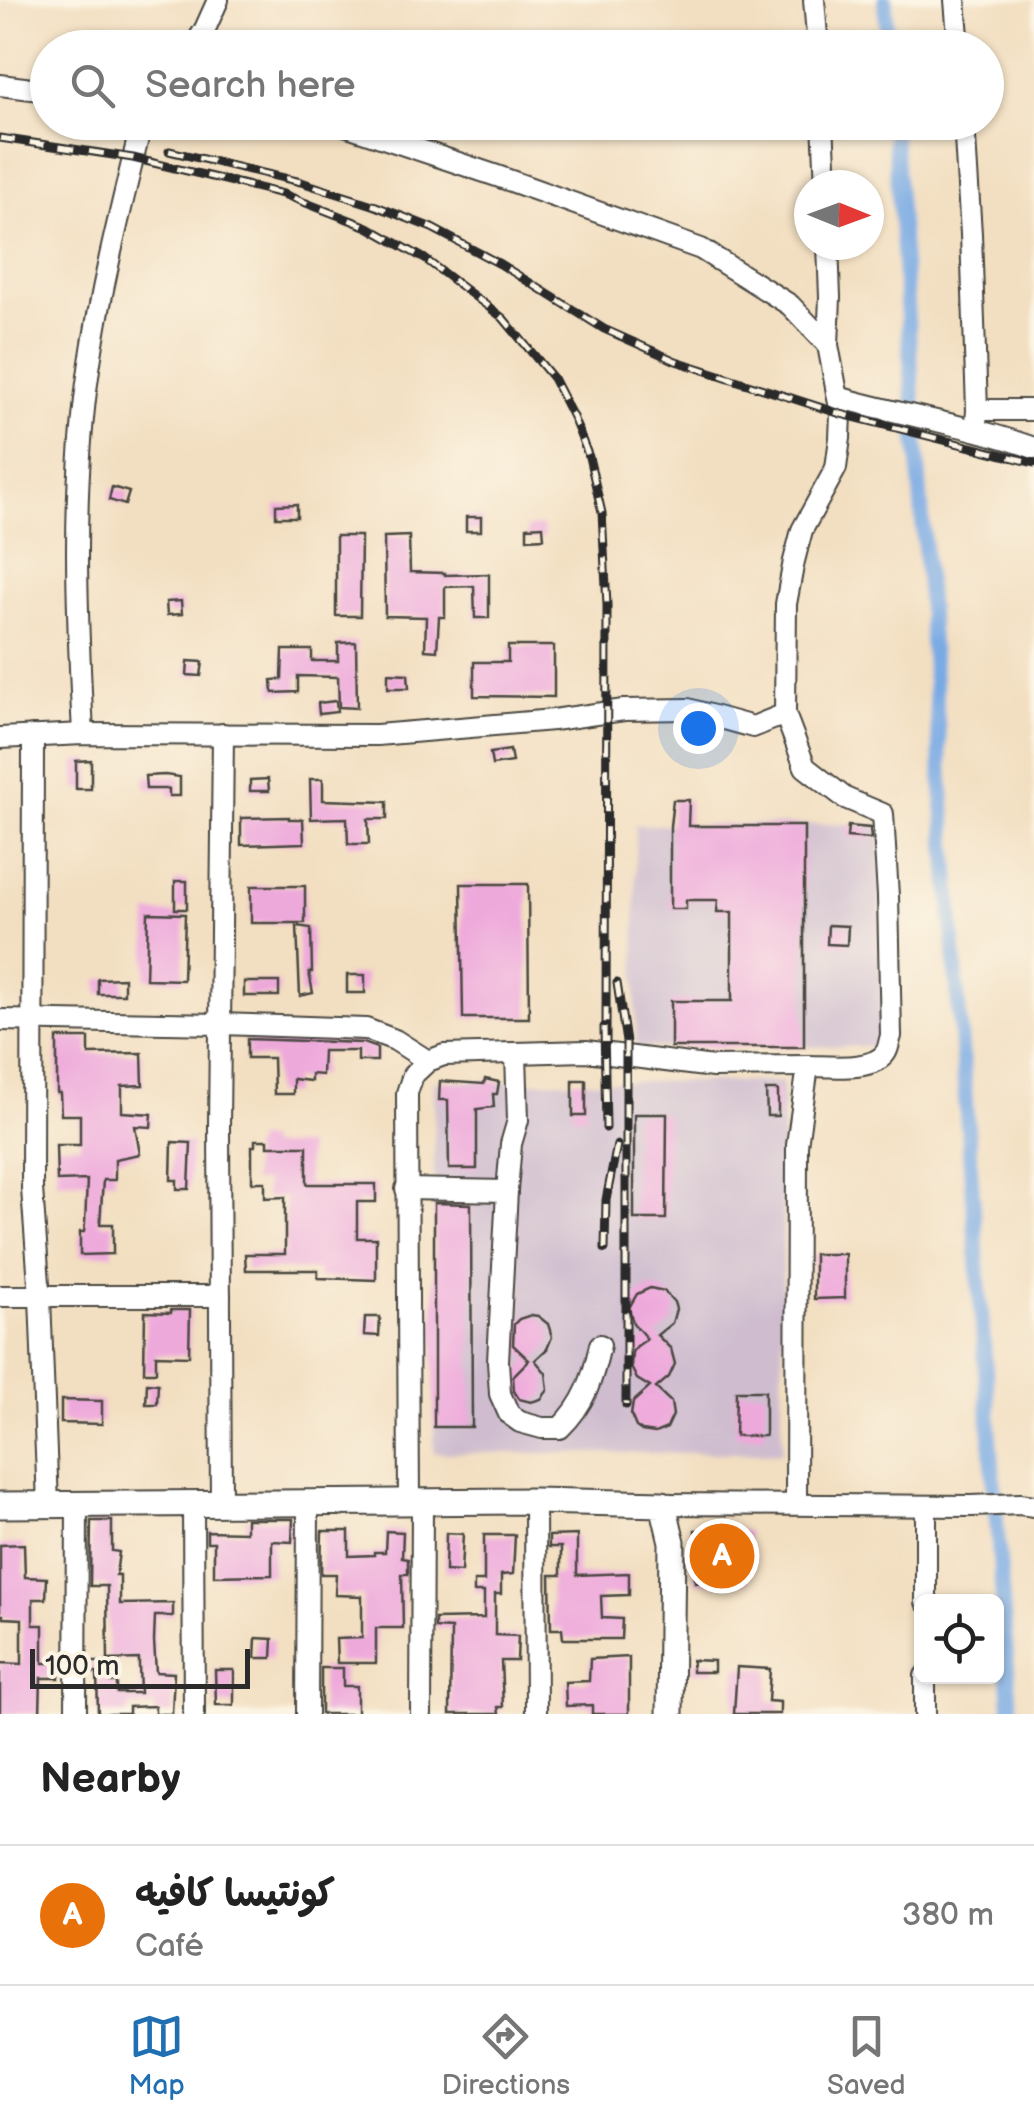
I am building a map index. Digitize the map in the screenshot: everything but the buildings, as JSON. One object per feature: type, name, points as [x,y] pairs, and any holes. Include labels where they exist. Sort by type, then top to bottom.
[{"type":"main road","points":[[0,1505],[663,1504],[672,1542],[670,1714]]},
{"type":"street","points":[[205,30],[218,0]]},
{"type":"street","points":[[814,0],[816,30]]},
{"type":"street","points":[[954,0],[957,30]]},
{"type":"street","points":[[0,85],[30,89]]},
{"type":"street","points":[[83,734],[76,556],[87,388],[113,242],[138,140]]},
{"type":"street","points":[[389,140],[700,249],[790,304],[828,345]]},
{"type":"street","points":[[824,140],[825,170]]},
{"type":"street","points":[[965,140],[976,420]]},
{"type":"street","points":[[421,1714],[406,1189],[407,1093],[412,1075],[428,1061],[444,1055],[586,1052],[714,1067],[866,1065],[886,1052],[891,1036],[882,814],[845,798],[805,767],[785,714],[786,604],[802,530],[836,468],[841,414],[828,345],[828,260]]},
{"type":"street","points":[[838,397],[943,424],[1034,410]]},
{"type":"street","points":[[976,420],[1034,448]]},
{"type":"street","points":[[0,738],[83,734],[377,734],[553,720],[624,710],[688,709],[753,727],[785,714]]},
{"type":"street","points":[[221,1504],[223,734]]},
{"type":"street","points":[[33,736],[32,1189],[48,1505]]},
{"type":"street","points":[[0,1020],[366,1029],[395,1040],[428,1061]]},
{"type":"street","points":[[516,1054],[518,1120],[511,1144],[507,1191],[498,1361],[500,1394],[509,1414],[530,1426],[560,1428],[586,1395],[600,1345]]},
{"type":"street","points":[[796,1504],[798,1144],[808,1066]]},
{"type":"street","points":[[406,1189],[507,1191]]},
{"type":"street","points":[[0,1296],[220,1296]]},
{"type":"street","points":[[535,1502],[536,1714]]},
{"type":"street","points":[[76,1714],[77,1504]]},
{"type":"street","points":[[307,1714],[308,1504]]},
{"type":"street","points":[[663,1504],[1027,1505]]},
{"type":"street","points":[[193,1505],[194,1714]]},
{"type":"street","points":[[926,1506],[926,1594]]},
{"type":"street","points":[[925,1714],[926,1684]]},
{"type":"shaded area","points":[[880,824],[882,1046],[636,1048],[635,825]]},
{"type":"shaded area","points":[[434,1081],[783,1082],[782,1453],[434,1453]]},
{"type":"waterway","points":[[885,0],[887,30]]},
{"type":"waterway","points":[[894,140],[1011,1714]]},
{"type":"railway","points":[[0,138],[133,158],[283,194],[368,227],[425,259],[503,318],[553,378],[589,457],[602,513],[607,605],[606,1042]]},
{"type":"railway","points":[[169,151],[301,182],[432,228],[500,264],[604,329],[676,361],[841,414],[1034,463]]},
{"type":"railway","points":[[617,983],[626,1042],[626,1405]]},
{"type":"railway","points":[[604,1027],[606,1128]]},
{"type":"railway","points":[[605,1249],[606,1200],[617,1145]]},
{"type":"place","name":"كونتيسا كافيه","points":[[722,1556]]}]
